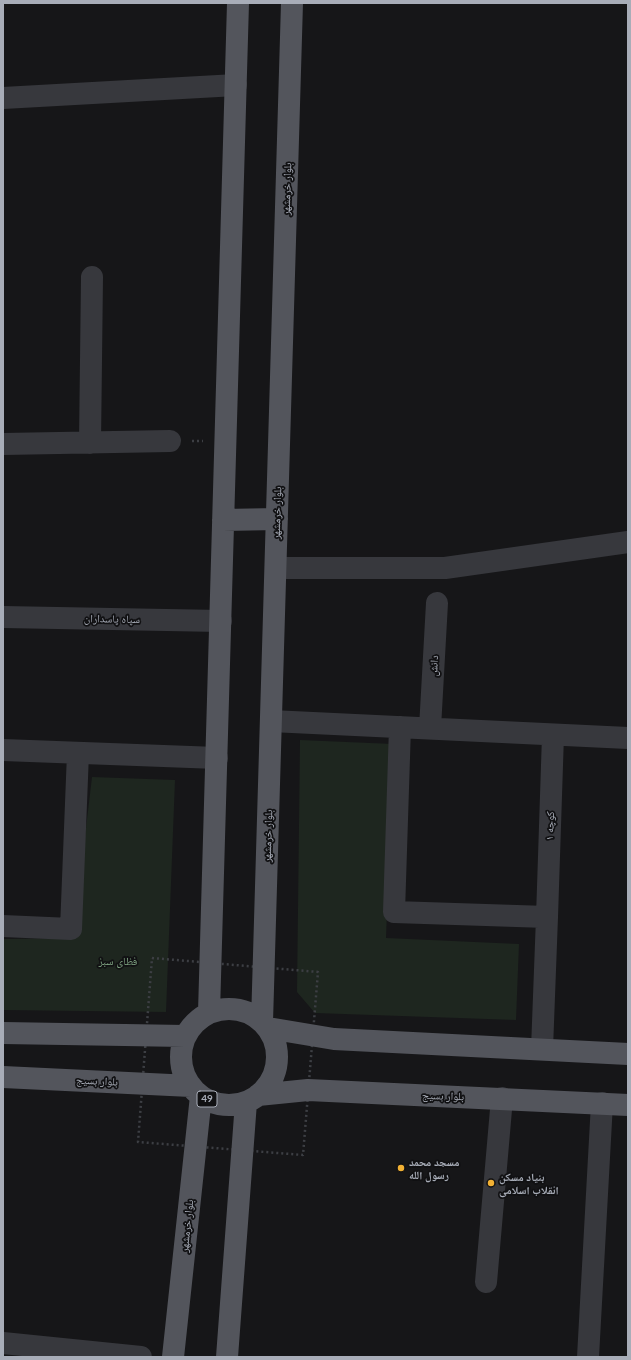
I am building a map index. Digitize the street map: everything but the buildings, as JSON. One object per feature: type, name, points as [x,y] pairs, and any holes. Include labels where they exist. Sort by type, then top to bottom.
[{"type":"main road","points":[[209,1012],[238,3]]},
{"type":"main road","name":"بلوار خرمشهر","points":[[265,1025],[264,968],[292,3]]},
{"type":"main road","points":[[223,520],[277,519]]},
{"type":"main road","name":"49","points":[[252,1099],[231,1105],[215,1103],[196,1091],[184,1075],[181,1062],[181,1049],[185,1036],[195,1022],[209,1012],[223,1009],[237,1009],[251,1014],[265,1025],[312,1036],[334,1039],[628,1054]]},
{"type":"main road","points":[[227,1357],[242,1150],[252,1099],[268,1085],[275,1071],[277,1056],[274,1042],[265,1025]]},
{"type":"main road","points":[[3,1033],[185,1036]]},
{"type":"main road","name":"بلوار بسیج","points":[[3,1077],[142,1083],[196,1091]]},
{"type":"main road","name":"بلوار بسیج","points":[[252,1099],[308,1090],[628,1105]]},
{"type":"main road","name":"بلوار خرمشهر","points":[[173,1357],[195,1146],[196,1091]]},
{"type":"street","points":[[3,98],[236,85]]},
{"type":"street","points":[[90,443],[92,277]]},
{"type":"street","points":[[3,444],[170,441]]},
{"type":"street","points":[[276,568],[445,568],[628,542]]},
{"type":"street","name":"دانش","points":[[430,728],[438,603]]},
{"type":"street","name":"سپاه پاسداران","points":[[3,617],[220,621]]},
{"type":"street","points":[[271,721],[628,738]]},
{"type":"street","points":[[400,727],[394,912],[547,917]]},
{"type":"street","name":"کوچه ۱","points":[[542,1049],[553,735]]},
{"type":"street","points":[[3,750],[217,758]]},
{"type":"street","points":[[3,926],[72,929],[78,752]]},
{"type":"street","points":[[486,1282],[502,1098]]},
{"type":"street","points":[[588,1357],[602,1103]]},
{"type":"street","points":[[3,1343],[142,1357]]},
{"type":"path","points":[[170,441],[226,441]]},
{"type":"path","points":[[152,958],[211,963],[318,972],[303,1155],[138,1142],[152,958]]},
{"type":"green space","points":[[300,740],[393,744],[386,938],[519,944],[516,1020],[315,1013],[297,992]]},
{"type":"green space","name":"فظای سبز","points":[[92,777],[175,780],[166,1012],[3,1010],[3,939],[73,938]]},
{"type":"place","name":"مسجد محمد رسول الله","points":[[401,1168]]},
{"type":"place","name":"بنیاد مسکن انقلاب اسلامی","points":[[491,1183]]}]
